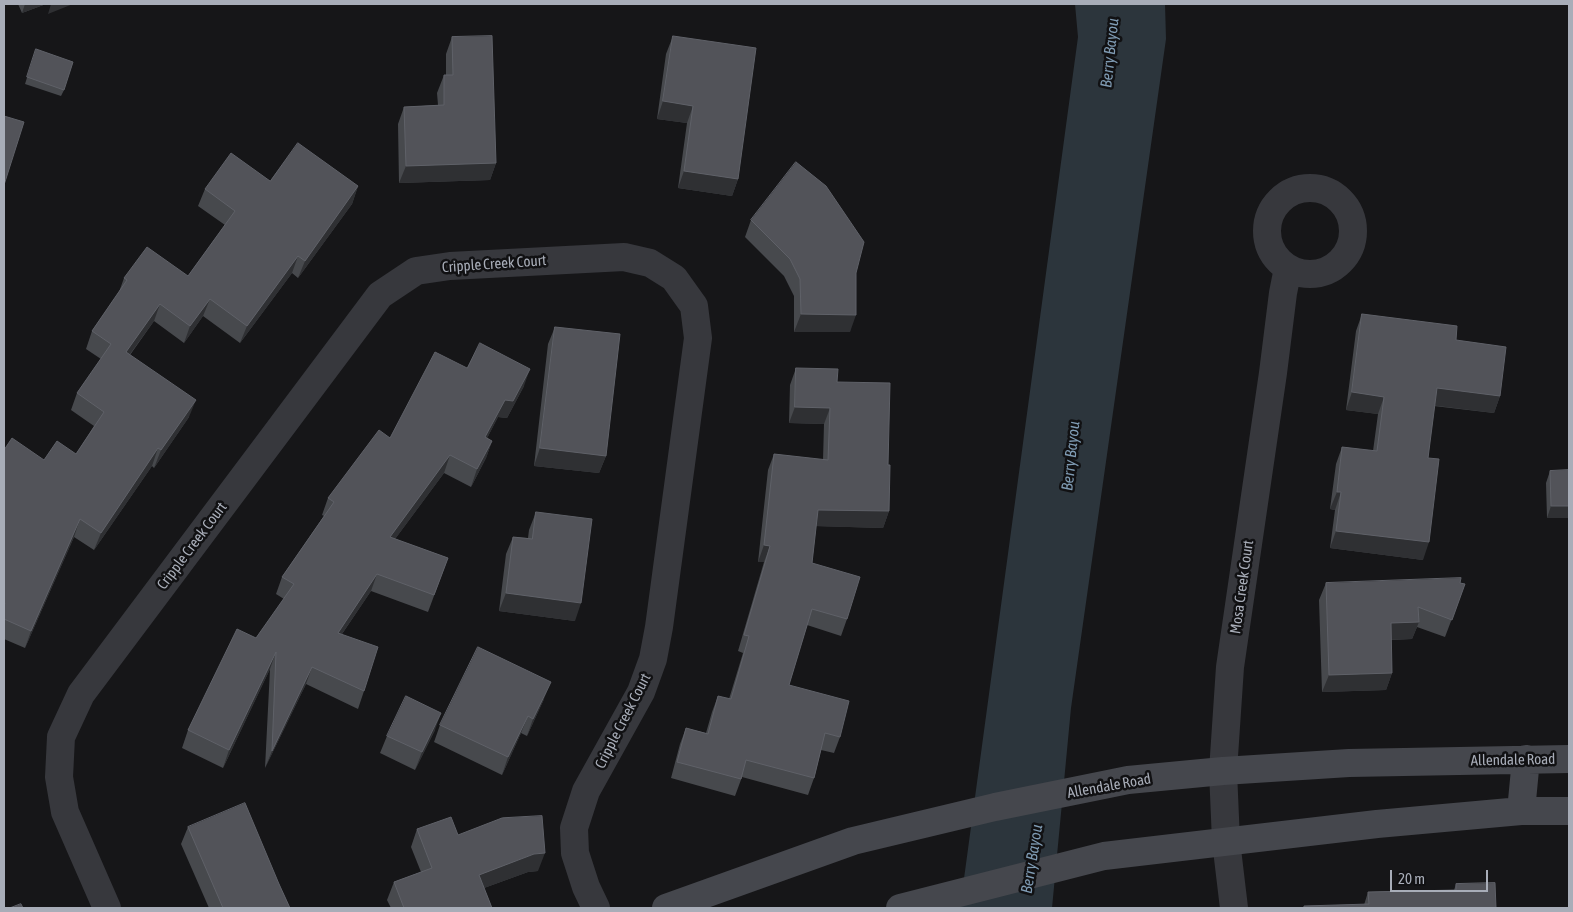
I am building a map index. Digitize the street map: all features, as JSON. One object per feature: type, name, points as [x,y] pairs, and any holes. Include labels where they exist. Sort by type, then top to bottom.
[{"type":"main road","points":[[1521,811],[1526,759]]},
{"type":"main road","name":"Allendale Road","points":[[666,908],[854,841],[995,807],[1128,780],[1223,771],[1349,763],[1569,759]]},
{"type":"main road","points":[[900,908],[1104,856],[1376,824],[1521,811],[1569,811]]},
{"type":"street","name":"Cripple Creek Court","points":[[107,908],[65,812],[59,777],[62,737],[65,728],[81,694],[380,295],[416,271],[450,266],[624,257],[650,263],[674,278],[694,306],[698,338],[660,618],[652,660],[641,692],[586,791],[574,828],[575,853],[586,887],[596,908]]},
{"type":"street","name":"Mosa Creek Court","points":[[1234,908],[1226,841],[1223,771],[1230,667],[1288,268]]},
{"type":"water","name":"Berry Bayou","points":[[1075,4],[1165,4],[1166,39],[1071,708],[1052,908],[960,908],[1078,37]]},
{"type":"building","points":[[492,36],[496,163],[406,166],[404,107],[444,105],[444,75],[453,75],[452,37]]},
{"type":"building","points":[[673,36],[756,48],[738,179],[684,171],[693,106],[663,101]]},
{"type":"building","points":[[36,49],[73,62],[64,90],[27,77]]},
{"type":"building","points":[[4,116],[24,122],[4,185]]},
{"type":"building","points":[[298,143],[358,186],[305,261],[298,256],[247,326],[210,299],[190,326],[160,304],[126,352],[196,400],[161,450],[158,448],[101,533],[80,519],[31,631],[4,619],[4,450],[12,438],[44,460],[57,441],[76,454],[104,412],[77,393],[111,344],[92,331],[127,280],[124,278],[147,247],[188,276],[235,211],[205,189],[231,153],[270,181]]},
{"type":"building","points":[[796,162],[826,186],[864,242],[856,273],[856,315],[801,314],[800,279],[790,259],[751,220]]},
{"type":"building","points":[[1362,314],[1457,326],[1456,340],[1506,347],[1500,396],[1437,388],[1428,458],[1439,459],[1429,542],[1336,531],[1341,492],[1337,492],[1342,447],[1377,451],[1384,397],[1352,392]]},
{"type":"building","points":[[555,327],[620,334],[606,456],[540,448]]},
{"type":"building","points":[[480,343],[530,369],[513,401],[505,400],[485,437],[492,441],[477,469],[450,455],[390,537],[448,558],[434,595],[377,574],[338,633],[378,647],[364,691],[312,667],[272,751],[276,652],[229,750],[188,730],[237,629],[256,638],[294,584],[282,577],[334,502],[328,498],[379,430],[390,438],[435,352],[467,368]]},
{"type":"building","points":[[796,368],[838,369],[837,382],[890,383],[889,511],[818,510],[812,563],[860,577],[847,619],[812,609],[789,685],[849,701],[840,737],[825,733],[814,778],[746,760],[741,779],[677,762],[686,728],[708,734],[718,696],[731,699],[749,636],[744,635],[770,546],[764,545],[774,454],[828,460],[830,408],[795,407]]},
{"type":"building","points":[[1569,470],[1569,506],[1551,506],[1550,471]]},
{"type":"building","points":[[536,512],[592,519],[581,603],[506,593],[513,537],[532,539]]},
{"type":"building","points":[[1461,578],[1460,583],[1465,584],[1452,620],[1418,607],[1419,622],[1391,623],[1392,673],[1329,675],[1326,583]]},
{"type":"building","points":[[478,647],[551,682],[533,719],[528,716],[508,757],[440,725]]},
{"type":"building","points":[[406,696],[441,713],[422,752],[387,736]]},
{"type":"building","points":[[245,803],[290,908],[223,908],[188,827]]},
{"type":"building","points":[[542,816],[545,853],[534,854],[479,875],[492,908],[404,908],[394,882],[432,868],[417,829],[451,817],[458,835],[502,818]]},
{"type":"building","points":[[1495,883],[1496,908],[1304,908],[1304,906],[1369,904],[1368,892],[1456,890],[1456,884]]},
{"type":"building","points":[[21,904],[23,908],[10,908]]}]
